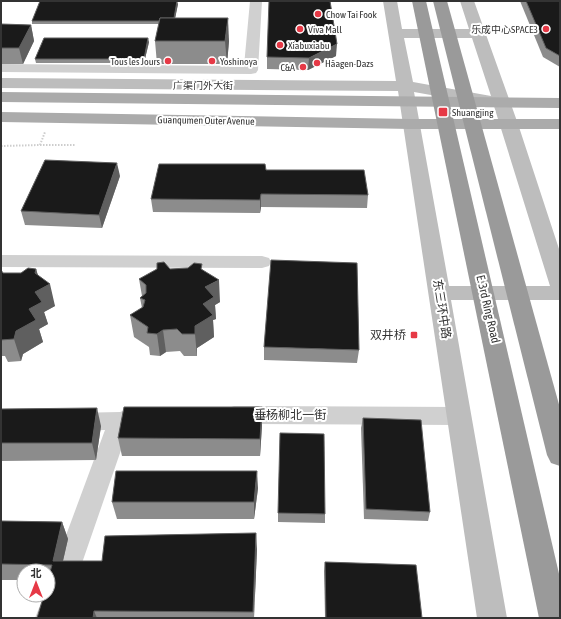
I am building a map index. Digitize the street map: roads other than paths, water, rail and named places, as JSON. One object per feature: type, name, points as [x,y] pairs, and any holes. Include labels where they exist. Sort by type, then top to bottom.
[{"type":"highway","name":"E. 3rd Ring Road","points":[[419,1],[554,618]]},
{"type":"highway","points":[[440,1],[560,455]]},
{"type":"main road","points":[[94,84],[146,99]]},
{"type":"main road","name":"Guanqumen Outer Avenue","points":[[1,97],[408,104]]},
{"type":"main road","points":[[408,104],[560,103]]},
{"type":"main road","name":"Guanqumen Outer Avenue","points":[[1,117],[408,104]]},
{"type":"main road","points":[[408,104],[509,124],[560,124]]},
{"type":"street","points":[[1,68],[252,70],[256,1]]},
{"type":"street","name":"东三环中路","points":[[390,1],[492,618]]},
{"type":"street","points":[[467,1],[509,124],[560,284]]},
{"type":"street","points":[[396,33],[478,34]]},
{"type":"street","name":"广渠门外大街","points":[[1,83],[94,84],[408,104]]},
{"type":"street","points":[[1,261],[262,262]]},
{"type":"street","points":[[439,292],[560,293]]},
{"type":"street","name":"垂杨柳北一街","points":[[212,415],[459,416]]},
{"type":"street","points":[[49,422],[120,421],[129,418],[167,416]]},
{"type":"street","points":[[49,618],[120,421]]},
{"type":"place","name":"Chow Tai Fook","points":[[318,14]]},
{"type":"place","name":"Viva Mall","points":[[300,29]]},
{"type":"place","name":"乐成中心SPACE3","points":[[546,29]]},
{"type":"place","name":"Xiabuxiabu","points":[[280,45]]},
{"type":"place","name":"Tous les Jours","points":[[168,61]]},
{"type":"place","name":"Yoshinoya","points":[[212,61]]},
{"type":"place","name":"Häagen-Dazs","points":[[317,63]]},
{"type":"place","name":"C&A","points":[[303,67]]},
{"type":"place","name":"Shuangjing","points":[[443,112]]},
{"type":"place","name":"双井桥","points":[[414,335]]}]
